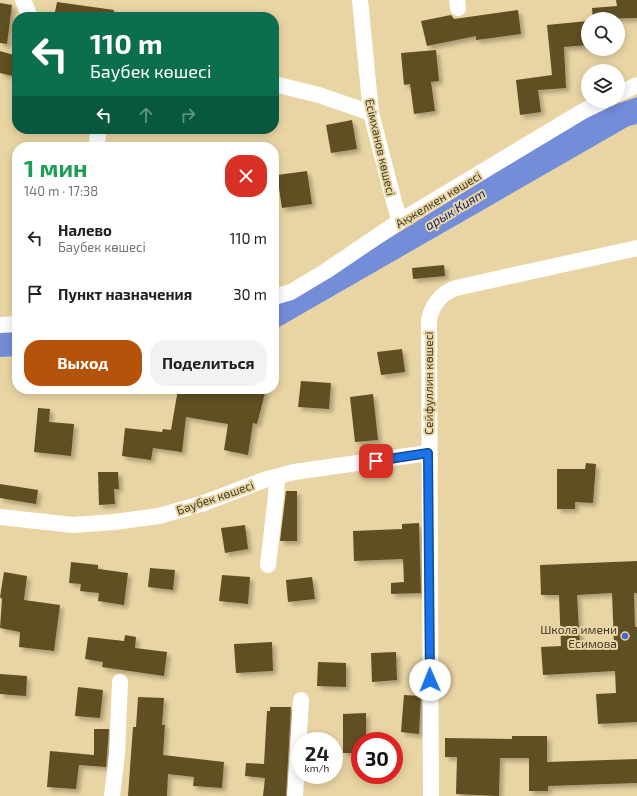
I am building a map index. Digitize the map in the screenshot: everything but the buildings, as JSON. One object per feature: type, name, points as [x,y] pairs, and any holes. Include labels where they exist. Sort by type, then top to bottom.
[{"type":"street","points":[[23,0],[28,12]]},
{"type":"street","name":"Есімханов көшесі","points":[[360,0],[371,113],[400,221]]},
{"type":"street","points":[[279,85],[319,95],[371,113]]},
{"type":"street","points":[[625,91],[637,85]]},
{"type":"street","name":"Ақжелкен көшесі","points":[[279,296],[291,292],[326,271],[400,221],[589,108]]},
{"type":"street","name":"Сейфуллин көшесі","points":[[431,796],[428,453],[429,320],[432,307],[446,292],[456,288],[637,248]]},
{"type":"street","points":[[0,325],[12,324]]},
{"type":"street","name":"Баубек көшесі","points":[[0,516],[73,525],[114,522],[159,516],[204,503],[294,472],[428,453]]},
{"type":"street","points":[[268,565],[277,477]]},
{"type":"street","points":[[112,796],[117,754],[120,682]]},
{"type":"street","points":[[294,796],[300,700]]},
{"type":"water","name":"арык Кият","points":[[637,97],[637,124],[629,126],[279,327],[279,300],[317,283],[594,112],[605,108],[625,108],[625,101]]},
{"type":"water","points":[[0,330],[12,331],[12,356],[0,357]]},
{"type":"place","name":"Школа имени Есимова","points":[[625,636]]},
{"type":"route","points":[[376,461],[428,453],[430,680]]}]
